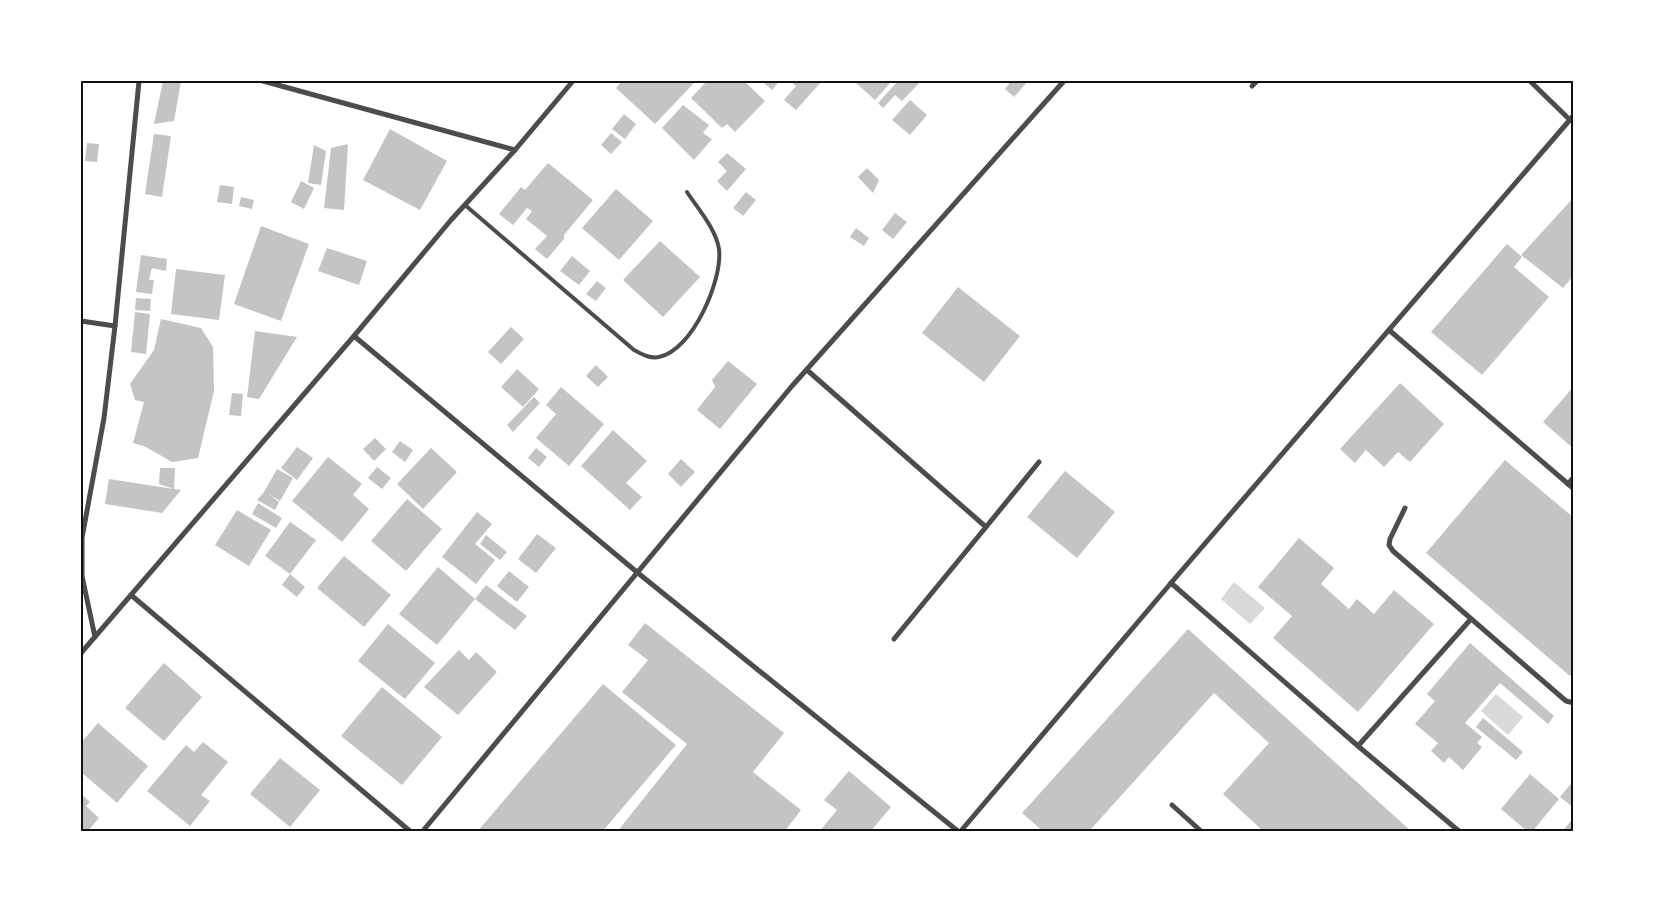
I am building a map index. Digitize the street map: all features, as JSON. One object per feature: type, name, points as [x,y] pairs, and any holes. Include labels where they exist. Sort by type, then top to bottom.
[{"type":"street","points":[[95,637],[82,576],[82,538],[104,418],[139,81]]},
{"type":"street","points":[[263,81],[515,150]]},
{"type":"street","points":[[81,653],[573,81]]},
{"type":"street","points":[[422,832],[806,370],[1064,81]]},
{"type":"street","points":[[1252,86],[1257,81]]},
{"type":"street","points":[[354,336],[638,573],[960,832],[1171,583],[1572,118],[1530,81]]},
{"type":"street","points":[[81,321],[115,326]]},
{"type":"street","points":[[1389,330],[1574,489]]},
{"type":"street","points":[[806,370],[986,527]]},
{"type":"street","points":[[894,639],[1039,462]]},
{"type":"street","points":[[1568,484],[1574,477]]},
{"type":"street","points":[[1405,508],[1390,538],[1389,546],[1393,551],[1566,701],[1574,703]]},
{"type":"street","points":[[1171,583],[1457,831]]},
{"type":"street","points":[[131,595],[411,832]]},
{"type":"street","points":[[1358,746],[1471,619]]},
{"type":"street","points":[[1172,805],[1202,832]]},
{"type":"lane","points":[[465,205],[634,350],[645,356],[657,358],[668,355],[682,343],[707,305],[715,284],[719,262],[719,248],[714,235],[687,192]]},
{"type":"shaded area","points":[[1234,582],[1265,608],[1250,624],[1221,599]]},
{"type":"shaded area","points":[[1496,694],[1523,717],[1508,735],[1481,711]]},
{"type":"building","points":[[163,81],[181,81],[174,121],[154,124]]},
{"type":"building","points":[[622,81],[692,81],[694,83],[655,124],[616,88]]},
{"type":"building","points":[[707,81],[724,83],[725,81],[744,81],[765,101],[735,132],[727,124],[722,128],[691,98]]},
{"type":"building","points":[[762,81],[779,81],[772,90]]},
{"type":"building","points":[[790,81],[822,81],[796,110],[784,100],[796,86]]},
{"type":"building","points":[[854,81],[892,81],[875,100]]},
{"type":"building","points":[[898,81],[921,81],[902,101],[895,95],[883,108],[878,103]]},
{"type":"building","points":[[1011,81],[1018,83],[1020,81],[1028,81],[1014,97],[1005,89]]},
{"type":"building","points":[[910,100],[927,115],[910,135],[892,120]]},
{"type":"building","points":[[683,105],[709,125],[703,133],[712,139],[694,160],[662,128]]},
{"type":"building","points":[[624,114],[636,124],[625,139],[612,129]]},
{"type":"building","points":[[390,129],[447,161],[420,210],[363,180]]},
{"type":"building","points":[[611,133],[622,142],[611,154],[601,145]]},
{"type":"building","points":[[154,134],[171,136],[162,197],[145,194]]},
{"type":"building","points":[[87,143],[99,144],[97,162],[85,161]]},
{"type":"building","points":[[348,144],[344,210],[324,208],[331,148]]},
{"type":"building","points":[[314,145],[326,151],[321,185],[308,183]]},
{"type":"building","points":[[727,153],[746,169],[727,191],[717,181],[727,171],[718,162]]},
{"type":"building","points":[[548,163],[593,200],[547,259],[535,249],[547,236],[526,219],[532,211],[527,208],[513,225],[499,214],[521,187],[525,190]]},
{"type":"building","points":[[867,168],[879,180],[873,193],[858,177]]},
{"type":"building","points":[[301,181],[314,188],[304,209],[291,202]]},
{"type":"building","points":[[220,185],[234,187],[232,204],[217,202]]},
{"type":"building","points":[[616,189],[653,221],[619,260],[582,228]]},
{"type":"building","points":[[746,192],[756,200],[743,216],[733,208]]},
{"type":"building","points":[[241,197],[254,200],[252,209],[239,206]]},
{"type":"building","points":[[1574,197],[1574,275],[1563,288],[1521,255]]},
{"type":"building","points":[[895,213],[907,222],[893,239],[882,230]]},
{"type":"building","points":[[261,226],[309,244],[281,321],[234,304]]},
{"type":"building","points":[[856,228],[869,238],[864,246],[850,237]]},
{"type":"building","points":[[660,241],[700,277],[663,317],[623,280]]},
{"type":"building","points":[[1507,244],[1522,257],[1514,267],[1549,297],[1482,375],[1431,332]]},
{"type":"building","points":[[327,248],[367,261],[359,285],[318,271]]},
{"type":"building","points":[[141,255],[167,259],[166,271],[152,268],[149,280],[154,280],[152,294],[136,292]]},
{"type":"building","points":[[572,256],[590,271],[579,285],[560,271]]},
{"type":"building","points":[[176,269],[225,275],[219,320],[171,314]]},
{"type":"building","points":[[597,281],[606,288],[596,301],[586,294]]},
{"type":"building","points":[[958,287],[1020,336],[984,382],[922,333]]},
{"type":"building","points":[[136,298],[151,299],[150,311],[135,310]]},
{"type":"building","points":[[135,312],[150,314],[146,354],[131,352]]},
{"type":"building","points":[[161,319],[201,328],[213,347],[214,391],[198,458],[172,462],[146,447],[133,443],[144,402],[135,400],[130,384],[154,350]]},
{"type":"building","points":[[511,327],[524,339],[501,364],[488,352]]},
{"type":"building","points":[[255,331],[297,337],[259,399],[247,397]]},
{"type":"building","points":[[728,361],[757,384],[720,429],[697,410],[715,387],[712,380]]},
{"type":"building","points":[[596,365],[608,377],[598,387],[586,376]]},
{"type":"building","points":[[517,369],[539,389],[523,407],[501,387]]},
{"type":"building","points":[[1400,383],[1444,424],[1410,462],[1398,452],[1384,467],[1366,450],[1355,463],[1340,449]]},
{"type":"building","points":[[1574,386],[1574,449],[1543,422]]},
{"type":"building","points":[[561,387],[604,424],[569,466],[536,438],[556,414],[546,405]]},
{"type":"building","points":[[232,393],[243,394],[241,416],[229,415]]},
{"type":"building","points":[[534,397],[540,403],[513,432],[507,425]]},
{"type":"building","points":[[613,430],[647,461],[626,483],[642,497],[630,510],[581,466]]},
{"type":"building","points":[[375,438],[386,449],[374,461],[363,449]]},
{"type":"building","points":[[400,441],[413,450],[405,462],[392,452]]},
{"type":"building","points":[[297,447],[313,458],[297,480],[281,468]]},
{"type":"building","points":[[431,448],[457,472],[423,509],[397,484]]},
{"type":"building","points":[[536,448],[547,457],[539,467],[528,458]]},
{"type":"building","points":[[328,457],[362,484],[353,495],[369,509],[342,542],[292,501]]},
{"type":"building","points":[[681,459],[695,472],[681,487],[668,474]]},
{"type":"building","points":[[1505,460],[1574,518],[1574,671],[1570,676],[1426,553]]},
{"type":"building","points":[[377,467],[391,478],[382,489],[368,478]]},
{"type":"building","points":[[160,468],[175,468],[174,489],[159,484]]},
{"type":"building","points":[[277,469],[293,478],[280,501],[268,494],[279,502],[275,510],[257,500],[264,492]]},
{"type":"building","points":[[1065,471],[1115,512],[1077,558],[1027,517]]},
{"type":"building","points":[[109,479],[181,490],[162,513],[105,504]]},
{"type":"building","points":[[407,499],[442,529],[406,571],[371,541]]},
{"type":"building","points":[[258,503],[282,518],[276,528],[252,514]]},
{"type":"building","points":[[237,510],[271,530],[249,566],[215,545]]},
{"type":"building","points":[[477,512],[492,524],[475,544],[495,560],[476,584],[442,557]]},
{"type":"building","points":[[290,522],[316,540],[290,574],[265,556]]},
{"type":"building","points":[[537,534],[556,548],[536,573],[518,559]]},
{"type":"building","points":[[486,535],[507,552],[500,560],[480,544]]},
{"type":"building","points":[[1299,538],[1334,568],[1321,584],[1349,609],[1357,599],[1374,614],[1394,590],[1434,624],[1358,712],[1273,638],[1292,616],[1258,587]]},
{"type":"building","points":[[344,556],[391,595],[364,627],[317,588]]},
{"type":"building","points":[[438,567],[475,599],[437,645],[399,614]]},
{"type":"building","points":[[509,571],[529,587],[517,602],[497,586]]},
{"type":"building","points":[[290,574],[305,587],[297,597],[282,585]]},
{"type":"building","points":[[486,585],[527,616],[515,630],[475,599]]},
{"type":"building","points":[[645,623],[784,733],[753,772],[801,810],[784,832],[617,832],[687,744],[622,692],[648,660],[628,645]]},
{"type":"building","points":[[388,624],[435,663],[405,699],[358,661]]},
{"type":"building","points":[[1188,629],[1412,832],[1264,832],[1223,794],[1269,743],[1214,693],[1091,829],[1094,832],[1044,832],[1022,813]]},
{"type":"building","points":[[1470,643],[1554,716],[1548,724],[1500,683],[1465,723],[1482,737],[1477,743],[1482,747],[1463,770],[1449,757],[1444,763],[1431,751],[1438,743],[1415,724],[1435,701],[1427,694]]},
{"type":"building","points":[[459,650],[469,660],[476,652],[497,672],[458,715],[424,687]]},
{"type":"building","points":[[164,663],[202,697],[164,741],[125,708]]},
{"type":"building","points":[[603,684],[676,745],[602,832],[477,832]]},
{"type":"building","points":[[382,687],[442,737],[402,785],[341,736]]},
{"type":"building","points":[[1483,718],[1523,752],[1516,760],[1476,727]]},
{"type":"building","points":[[98,723],[148,766],[117,803],[81,772],[81,743]]},
{"type":"building","points":[[203,742],[228,762],[201,795],[210,801],[190,826],[147,791],[186,745],[194,752]]},
{"type":"building","points":[[280,758],[320,790],[290,827],[250,794]]},
{"type":"building","points":[[849,771],[891,807],[870,832],[819,832],[837,810],[824,800]]},
{"type":"building","points":[[1530,774],[1559,799],[1532,832],[1528,832],[1501,809]]},
{"type":"building","points":[[1574,780],[1574,808],[1560,797]]},
{"type":"building","points":[[81,794],[90,802],[86,806],[99,818],[87,832],[81,832]]},
{"type":"building","points":[[1574,817],[1574,832],[1562,832]]}]
